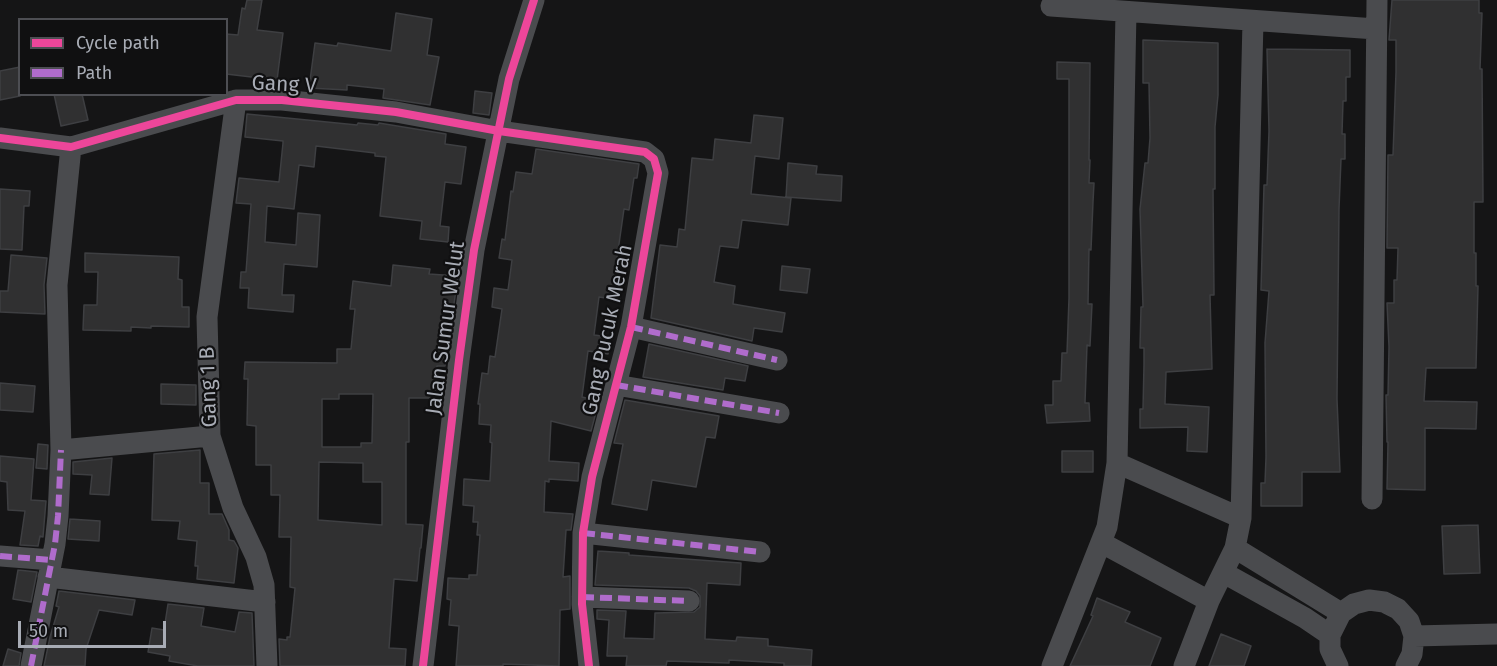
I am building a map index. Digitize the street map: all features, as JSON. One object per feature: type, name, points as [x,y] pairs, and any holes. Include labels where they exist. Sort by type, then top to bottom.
[{"type":"street","name":"Jalan Sumur Welut","points":[[423,666],[474,250],[509,79],[534,0]]},
{"type":"street","points":[[1372,499],[1377,0]]},
{"type":"street","points":[[1051,6],[1376,29]]},
{"type":"street","points":[[1052,666],[1102,543],[1112,505],[1118,463],[1126,12]]},
{"type":"street","points":[[1184,666],[1209,602],[1235,548],[1241,518],[1253,21]]},
{"type":"street","name":"Gang V","points":[[0,138],[71,147],[236,100],[282,100],[396,112],[499,131]]},
{"type":"street","name":"Gang 1 B","points":[[236,100],[207,317],[210,436],[233,508],[256,557],[264,585],[267,666]]},
{"type":"street","name":"Gang Pucuk Merah","points":[[499,131],[645,152],[654,159],[658,173],[631,327],[592,477],[583,533],[582,597],[589,666]]},
{"type":"street","points":[[31,666],[58,516],[61,450],[57,285],[71,147]]},
{"type":"street","points":[[631,327],[777,360]]},
{"type":"street","points":[[616,386],[779,413]]},
{"type":"street","points":[[61,450],[210,436]]},
{"type":"street","points":[[1118,463],[1241,518]]},
{"type":"street","points":[[583,533],[759,552]]},
{"type":"street","points":[[1102,543],[1209,602]]},
{"type":"street","points":[[1235,548],[1341,613]]},
{"type":"street","points":[[0,556],[50,568],[265,602]]},
{"type":"street","points":[[1224,573],[1305,618],[1330,635]]},
{"type":"street","points":[[582,597],[689,601]]},
{"type":"street","points":[[1338,666],[1330,649],[1330,635],[1341,613],[1354,604],[1369,600],[1384,602],[1398,609],[1409,621],[1414,636],[1412,654],[1406,666]]},
{"type":"street","points":[[1414,636],[1497,634]]},
{"type":"building","points":[[247,0],[262,0],[257,30],[283,33],[277,80],[228,74],[228,34],[238,35],[242,8],[245,9]]},
{"type":"building","points":[[1392,0],[1479,0],[1479,13],[1482,13],[1480,69],[1482,69],[1483,202],[1474,202],[1474,253],[1476,253],[1476,286],[1478,286],[1476,368],[1426,368],[1424,401],[1477,402],[1476,429],[1425,428],[1425,490],[1387,489],[1386,395],[1388,395],[1389,347],[1387,303],[1394,303],[1398,248],[1387,248],[1388,155],[1393,155],[1396,72],[1396,40],[1389,40]]},
{"type":"building","points":[[396,13],[432,19],[427,55],[439,57],[430,105],[383,98],[384,89],[347,85],[347,90],[309,88],[315,43],[337,46],[338,43],[391,51]]},
{"type":"building","points":[[1143,40],[1218,43],[1215,189],[1213,189],[1214,295],[1210,295],[1212,369],[1166,372],[1165,404],[1209,407],[1207,452],[1187,451],[1188,427],[1140,428],[1140,409],[1143,409],[1144,348],[1140,348],[1141,307],[1143,307],[1140,209],[1150,138],[1149,83],[1143,83]]},
{"type":"building","points":[[1267,49],[1350,50],[1350,77],[1346,77],[1346,101],[1343,101],[1342,134],[1345,134],[1345,159],[1341,159],[1339,209],[1337,399],[1340,472],[1302,472],[1302,506],[1261,506],[1261,483],[1265,483],[1266,457],[1265,343],[1269,291],[1261,290],[1264,185],[1267,185],[1269,131]]},
{"type":"building","points":[[1057,62],[1090,63],[1089,183],[1094,183],[1088,304],[1092,304],[1090,346],[1087,345],[1085,403],[1089,403],[1090,421],[1047,423],[1045,405],[1053,405],[1053,381],[1061,381],[1062,353],[1067,353],[1069,298],[1069,79],[1057,79]]},
{"type":"building","points":[[18,67],[18,96],[20,96],[0,100],[0,71]]},
{"type":"building","points":[[475,91],[492,93],[489,115],[473,113]]},
{"type":"building","points":[[54,96],[82,96],[88,120],[61,126]]},
{"type":"building","points":[[247,114],[357,125],[358,123],[378,125],[379,123],[446,134],[445,144],[466,147],[461,184],[445,182],[440,226],[449,227],[448,242],[420,239],[422,221],[380,216],[386,157],[375,156],[375,153],[316,146],[314,167],[299,165],[294,209],[267,206],[265,242],[296,245],[298,213],[320,215],[317,267],[284,264],[282,295],[294,295],[293,312],[248,308],[249,288],[240,288],[241,272],[246,272],[251,204],[236,203],[239,178],[279,182],[283,141],[245,137]]},
{"type":"building","points":[[754,115],[783,118],[779,159],[755,156],[751,194],[791,198],[788,225],[742,220],[738,248],[720,246],[714,282],[735,286],[733,304],[785,313],[782,332],[754,328],[752,341],[651,318],[660,245],[677,247],[679,229],[685,230],[692,158],[713,160],[715,139],[751,143]]},
{"type":"building","points":[[536,149],[639,164],[637,178],[634,178],[629,210],[624,209],[617,258],[619,258],[616,281],[622,281],[620,300],[599,297],[594,335],[610,337],[608,354],[588,351],[582,397],[599,401],[591,431],[551,421],[549,461],[579,463],[578,481],[549,479],[549,482],[545,481],[544,512],[573,514],[571,530],[566,530],[563,577],[570,576],[570,609],[560,610],[559,666],[503,664],[503,666],[456,666],[459,626],[449,625],[451,600],[447,599],[448,578],[469,579],[469,575],[477,575],[480,535],[477,535],[478,522],[473,522],[474,506],[463,505],[464,479],[490,481],[491,425],[479,424],[480,404],[478,404],[482,373],[488,374],[490,356],[495,357],[502,309],[492,307],[494,288],[508,290],[512,260],[499,258],[502,239],[505,240],[511,191],[513,192],[516,172],[532,174]]},
{"type":"building","points":[[788,163],[817,166],[816,174],[842,176],[841,201],[786,197]]},
{"type":"building","points":[[0,189],[30,191],[29,206],[24,206],[22,250],[0,249]]},
{"type":"building","points":[[85,253],[179,257],[178,279],[182,280],[182,307],[189,307],[189,327],[131,327],[131,331],[83,330],[84,305],[97,305],[98,272],[85,272]]},
{"type":"building","points":[[11,255],[47,258],[44,285],[45,314],[0,312],[0,291],[8,291]]},
{"type":"building","points":[[393,265],[430,269],[429,274],[458,276],[445,366],[437,366],[437,398],[409,398],[409,442],[406,442],[406,524],[423,525],[417,581],[394,579],[389,648],[406,649],[405,666],[280,666],[279,639],[287,640],[287,637],[290,637],[295,588],[290,587],[291,537],[279,537],[280,495],[271,495],[271,465],[256,465],[256,426],[247,425],[248,379],[244,379],[245,362],[337,363],[337,349],[351,349],[355,309],[350,309],[353,281],[391,286]],"holes":[[[339,394],[373,394],[372,443],[361,443],[361,447],[322,447],[322,399],[339,399]],[[319,462],[363,463],[363,482],[382,482],[382,525],[318,520]]]},
{"type":"building","points":[[782,266],[810,269],[807,293],[780,290]]},
{"type":"building","points":[[649,344],[748,366],[745,381],[725,378],[723,390],[643,377]]},
{"type":"building","points":[[0,383],[35,386],[33,412],[0,410]]},
{"type":"building","points":[[161,384],[196,385],[196,405],[161,404]]},
{"type":"building","points":[[625,400],[719,416],[715,438],[706,437],[696,487],[652,480],[647,510],[612,504],[623,444],[614,443]]},
{"type":"building","points":[[38,444],[48,445],[47,469],[36,468]]},
{"type":"building","points":[[200,450],[200,483],[209,483],[209,514],[222,514],[229,530],[229,540],[234,541],[238,548],[234,583],[197,579],[198,566],[195,566],[197,541],[178,539],[180,521],[152,520],[154,454]]},
{"type":"building","points":[[1062,451],[1093,451],[1093,472],[1062,472]]},
{"type":"building","points":[[0,456],[34,459],[31,500],[46,501],[43,537],[40,536],[38,546],[20,545],[25,511],[8,510],[7,482],[0,481]]},
{"type":"building","points":[[112,458],[109,495],[90,494],[92,475],[73,474],[73,462]]},
{"type":"building","points":[[70,519],[100,521],[99,541],[68,539]]},
{"type":"building","points":[[1478,525],[1480,573],[1444,574],[1442,526]]},
{"type":"building","points":[[598,551],[741,563],[740,585],[707,583],[705,639],[736,641],[737,637],[768,639],[768,646],[812,650],[811,666],[784,666],[784,663],[729,660],[729,663],[667,661],[666,666],[626,666],[627,656],[607,656],[609,620],[597,619],[597,610],[626,611],[624,638],[654,639],[655,613],[694,612],[700,607],[700,596],[689,588],[595,585]]},
{"type":"building","points":[[18,570],[37,572],[31,602],[13,599]]},
{"type":"building","points":[[59,591],[135,600],[132,615],[99,610],[86,649],[85,666],[44,666],[59,607],[56,606]]},
{"type":"building","points":[[1097,598],[1130,612],[1125,622],[1161,638],[1150,666],[1070,666],[1093,616],[1091,615]]},
{"type":"building","points":[[168,604],[204,608],[201,626],[235,632],[239,612],[252,613],[254,666],[198,666],[169,661],[170,656],[148,652],[152,628],[164,630]]},
{"type":"building","points":[[1221,634],[1251,646],[1244,666],[1209,666]]},
{"type":"building","points":[[8,649],[21,653],[19,666],[3,666]]},
{"type":"marked path","points":[[631,327],[777,360]]},
{"type":"marked path","points":[[616,385],[779,413]]},
{"type":"marked path","points":[[31,666],[55,544],[61,450]]},
{"type":"marked path","points":[[583,533],[760,552]]},
{"type":"marked path","points":[[0,556],[52,560]]},
{"type":"marked path","points":[[582,597],[689,601]]},
{"type":"cycle path","points":[[423,666],[474,250],[509,79],[534,0]]},
{"type":"cycle path","points":[[0,138],[71,147],[236,100],[282,100],[396,112],[499,131],[645,152],[654,159],[658,173],[631,327],[592,477],[583,533],[582,604],[589,666]]}]
